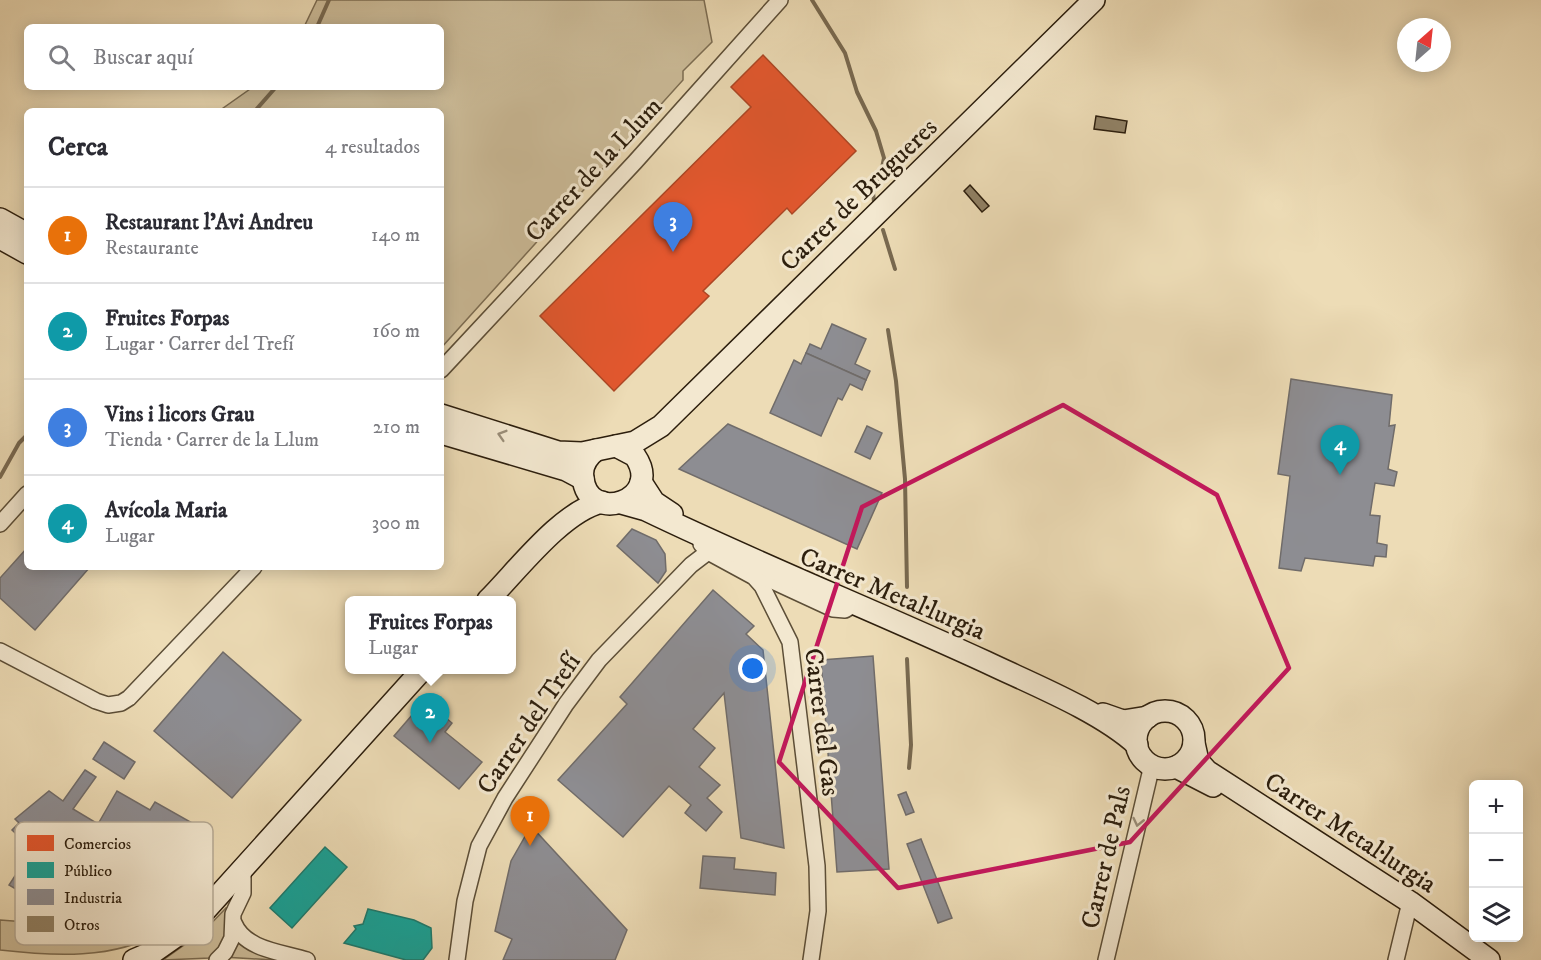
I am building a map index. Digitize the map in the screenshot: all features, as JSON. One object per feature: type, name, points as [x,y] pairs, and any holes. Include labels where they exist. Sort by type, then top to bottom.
[{"type":"main road","name":"Carrer de Brugueres","points":[[660,426],[1094,0]]},
{"type":"main road","points":[[0,219],[24,244]]},
{"type":"main road","points":[[0,238],[24,245]]},
{"type":"main road","points":[[444,416],[555,460],[583,482],[589,494],[611,503]]},
{"type":"main road","points":[[444,434],[555,460],[635,441],[660,426]]},
{"type":"main road","points":[[492,596],[565,521],[587,506],[611,503],[631,497],[660,426]]},
{"type":"main road","points":[[606,448],[635,456],[641,476]]},
{"type":"main road","points":[[565,521],[583,482],[585,463],[606,448]]},
{"type":"main road","name":"Carrer Metal·lurgia","points":[[641,476],[663,509],[898,613],[1022,671],[1104,714],[1123,722],[1148,717]]},
{"type":"main road","name":"Carrer Metal·lurgia","points":[[611,503],[646,510],[1032,684],[1107,724],[1137,745]]},
{"type":"main road","points":[[213,903],[418,674]]},
{"type":"main road","points":[[1164,711],[1180,715],[1191,727],[1194,743],[1188,758],[1176,767],[1164,769],[1152,765],[1142,757],[1137,745],[1139,728],[1148,717],[1164,711]]},
{"type":"main road","name":"Carrer Metal·lurgia","points":[[1194,743],[1198,761],[1207,771],[1489,960]]},
{"type":"main road","name":"Carrer Metal·lurgia","points":[[1176,767],[1220,790],[1408,907],[1472,960]]},
{"type":"main road","points":[[134,960],[165,945]]},
{"type":"street","name":"Carrer de la Llum","points":[[444,366],[634,162],[780,0]]},
{"type":"street","points":[[0,524],[24,497]]},
{"type":"street","name":"Carrer del Gas","points":[[692,532],[708,552],[754,577],[762,586],[790,642],[819,893],[812,960]]},
{"type":"street","name":"Carrer del Trefí","points":[[457,960],[460,928],[479,846],[505,798],[566,704],[599,660],[691,565],[708,552]]},
{"type":"street","points":[[0,651],[96,701],[108,705],[121,703],[147,682],[251,570]]},
{"type":"street","points":[[754,577],[766,578],[833,609],[845,610],[853,605]]},
{"type":"street","name":"Carrer de Pals","points":[[1106,960],[1152,765]]},
{"type":"street","points":[[217,960],[225,952],[232,938],[234,909],[243,893],[243,871]]},
{"type":"street","points":[[1395,960],[1408,907]]},
{"type":"street","points":[[234,923],[238,933],[250,942],[303,959]]},
{"type":"street","points":[[284,960],[303,959]]},
{"type":"highlighted area","points":[[1063,405],[1217,495],[1289,668],[1130,842],[898,888],[779,762],[862,507]]},
{"type":"shaded area","points":[[317,0],[704,0],[712,42],[683,71],[683,80],[444,345],[444,108],[223,108],[249,90],[444,90],[444,24],[305,24]]},
{"type":"shaded area","points":[[226,908],[230,910],[229,937],[210,958],[163,960],[184,945],[213,945],[213,922]]},
{"type":"shaded area","points":[[0,920],[15,921],[15,945],[129,945],[103,952],[83,954],[41,954],[0,950]]},
{"type":"shaded area","points":[[235,940],[279,957],[275,960],[223,957]]},
{"type":"building: Comercios","points":[[763,55],[856,151],[792,214],[787,208],[703,291],[709,296],[614,391],[540,316],[751,107],[731,87]]},
{"type":"building: Público","points":[[325,847],[347,867],[292,928],[270,908]]},
{"type":"building: Público","points":[[368,909],[414,920],[431,928],[432,948],[423,960],[406,960],[344,943],[356,929],[354,926],[363,924]]},
{"type":"building: Industria","points":[[832,324],[866,339],[855,364],[870,371],[866,380],[806,353],[810,344],[821,349]]},
{"type":"building: Industria","points":[[806,353],[866,380],[862,390],[850,384],[842,400],[838,398],[821,436],[770,413],[794,360],[801,364]]},
{"type":"building: Industria","points":[[1291,379],[1392,395],[1389,426],[1395,425],[1388,469],[1397,472],[1394,486],[1375,483],[1370,515],[1380,516],[1377,543],[1387,545],[1386,557],[1375,556],[1373,566],[1305,558],[1301,571],[1279,568],[1290,476],[1278,474]]},
{"type":"building: Industria","points":[[728,424],[882,493],[857,549],[679,469]]},
{"type":"building: Industria","points":[[867,426],[882,433],[870,459],[855,452]]},
{"type":"building: Industria","points":[[632,529],[656,540],[665,554],[666,571],[658,583],[617,546]]},
{"type":"building: Industria","points":[[24,551],[24,570],[87,570],[35,630],[0,598],[0,578]]},
{"type":"building: Industria","points":[[713,590],[754,626],[746,634],[763,650],[784,848],[741,838],[724,693],[693,729],[715,748],[699,767],[720,785],[707,798],[722,812],[706,831],[685,813],[691,805],[669,786],[623,837],[558,780],[627,704],[620,697]]},
{"type":"building: Industria","points":[[223,652],[301,720],[232,798],[154,731]]},
{"type":"building: Industria","points":[[873,656],[889,869],[837,872],[821,660]]},
{"type":"building: Industria","points":[[425,700],[452,723],[445,732],[482,762],[459,789],[394,736]]},
{"type":"building: Industria","points":[[104,742],[135,762],[124,779],[93,759]]},
{"type":"building: Industria","points":[[85,770],[96,777],[73,809],[95,822],[18,822],[15,819],[49,791],[63,801]]},
{"type":"building: Industria","points":[[117,791],[150,810],[155,802],[190,822],[99,822]]},
{"type":"building: Industria","points":[[906,792],[914,812],[906,815],[898,795]]},
{"type":"building: Industria","points":[[531,826],[627,930],[615,960],[503,960],[512,939],[495,931],[511,861]]},
{"type":"building: Industria","points":[[921,839],[952,918],[938,923],[907,844]]},
{"type":"building: Industria","points":[[703,856],[735,858],[734,869],[776,873],[775,895],[700,888]]},
{"type":"building: Industria","points":[[15,876],[15,889],[9,885]]},
{"type":"building: Otros","points":[[1096,116],[1127,121],[1125,133],[1094,129]]},
{"type":"building: Otros","points":[[970,185],[989,206],[982,212],[964,191]]},
{"type":"waterway","points":[[318,24],[329,0]]},
{"type":"waterway","points":[[812,0],[845,53],[857,92],[876,131],[884,158],[880,178],[873,192],[874,202]]},
{"type":"waterway","points":[[258,108],[273,90]]},
{"type":"waterway","points":[[883,230],[895,269]]},
{"type":"waterway","points":[[888,330],[896,381],[905,479],[907,587]]},
{"type":"waterway","points":[[0,477],[24,438]]},
{"type":"waterway","points":[[907,659],[911,745],[909,768]]},
{"type":"place","name":"Vins i licors Grau","points":[[673,252]]},
{"type":"place","name":"Avícola Maria","points":[[1340,475]]},
{"type":"place","name":"Fruites Forpas","points":[[430,743]]},
{"type":"place","name":"Restaurant l'Avi Andreu","points":[[530,846]]}]
